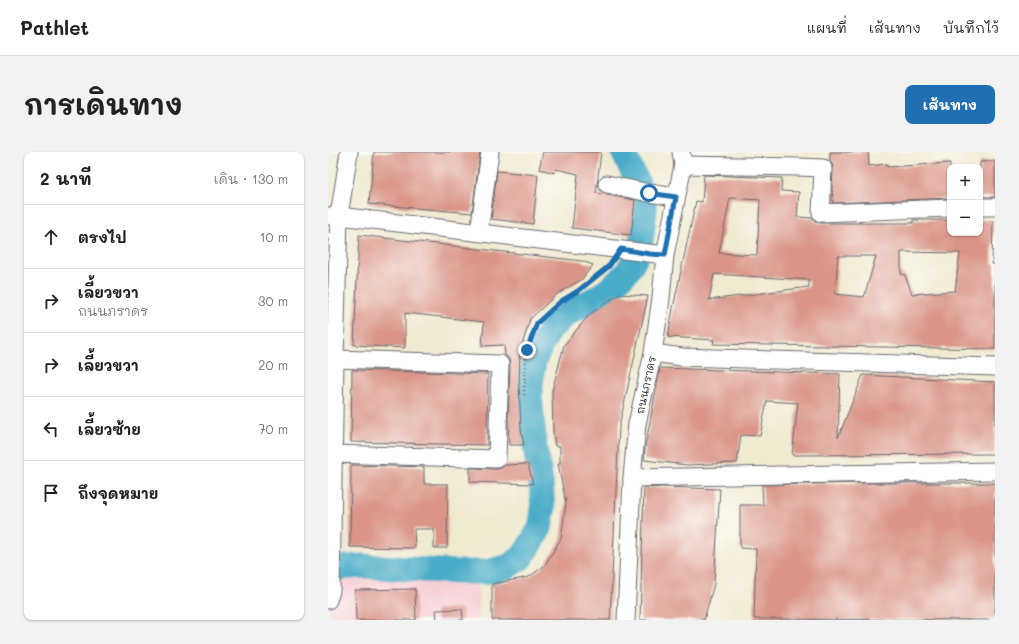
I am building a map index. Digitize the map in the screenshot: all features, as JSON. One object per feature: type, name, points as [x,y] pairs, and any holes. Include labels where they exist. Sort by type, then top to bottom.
[{"type":"street","points":[[330,596],[332,549],[330,501],[333,454],[331,398],[335,359],[334,216],[348,152]]},
{"type":"street","points":[[479,232],[490,152]]},
{"type":"street","points":[[682,158],[823,168],[820,212],[947,208]]},
{"type":"street","name":"ถนนภราดร","points":[[626,620],[632,478],[637,424],[653,353],[661,298],[658,255],[676,197],[682,158]]},
{"type":"street","points":[[607,184],[676,197]]},
{"type":"street","points":[[983,207],[995,207]]},
{"type":"street","points":[[334,216],[621,249],[658,255]]},
{"type":"street","points":[[653,353],[682,357],[995,367]]},
{"type":"street","points":[[333,454],[497,459],[500,364],[335,359]]},
{"type":"street","points":[[632,478],[995,471]]},
{"type":"path","points":[[524,395],[527,350],[537,323],[560,302],[578,291],[609,266],[621,249]]},
{"type":"shaded area","points":[[363,566],[478,572],[479,620],[328,620],[328,600],[331,591],[343,577]]},
{"type":"building","points":[[374,152],[480,152],[472,213],[369,204]]},
{"type":"building","points":[[543,152],[601,152],[596,193],[635,200],[631,235],[572,228],[578,174],[556,169],[555,173],[539,169]]},
{"type":"building","points":[[830,152],[868,152],[869,166],[887,164],[887,167],[950,163],[947,164],[947,198],[833,203],[833,168],[830,162]]},
{"type":"building","points":[[995,161],[995,197],[983,197],[983,164],[980,164],[980,162]]},
{"type":"building","points":[[497,171],[538,175],[533,224],[491,219]]},
{"type":"building","points":[[704,175],[782,178],[781,191],[799,192],[797,217],[813,218],[816,222],[913,223],[913,220],[947,220],[947,236],[983,236],[983,220],[993,221],[992,264],[995,264],[995,349],[713,344],[714,340],[668,337],[696,201],[702,202]],"holes":[[[730,198],[760,200],[757,255],[719,253]],[[901,252],[960,253],[955,291],[912,294],[905,275],[901,274]],[[838,256],[876,256],[864,297],[835,294]],[[714,274],[809,280],[809,287],[709,300]]]},
{"type":"building","points":[[359,235],[582,261],[593,265],[582,279],[556,295],[530,319],[520,352],[519,385],[521,429],[524,445],[509,445],[509,359],[505,355],[504,345],[482,346],[484,322],[405,313],[405,348],[354,345]]},
{"type":"building","points":[[619,294],[648,296],[619,427],[610,620],[492,620],[492,584],[529,577],[544,566],[561,539],[566,503],[558,464],[560,464],[560,446],[555,446],[553,431],[552,391],[564,345],[589,315]]},
{"type":"building","points":[[660,368],[840,374],[838,438],[863,375],[995,382],[995,454],[792,455],[798,403],[767,401],[760,436],[741,435],[737,463],[687,465],[644,460]]},
{"type":"building","points":[[352,370],[488,374],[487,445],[351,442]]},
{"type":"building","points":[[528,464],[533,484],[470,482],[470,468],[497,469],[505,465]]},
{"type":"building","points":[[351,465],[424,467],[424,484],[448,484],[447,548],[434,548],[434,529],[414,529],[415,548],[350,547]]},
{"type":"building","points":[[995,483],[995,620],[754,619],[756,549],[740,548],[740,505],[763,505],[762,485]]},
{"type":"building","points":[[662,487],[720,489],[714,584],[704,620],[640,620],[644,488]]},
{"type":"building","points":[[415,589],[416,620],[356,620],[355,590]]},
{"type":"building","points":[[462,609],[463,620],[437,620],[436,610]]},
{"type":"waterway","points":[[328,575],[333,570],[363,566],[457,572],[485,572],[507,567],[521,558],[540,528],[543,510],[530,396],[534,361],[551,328],[566,315],[605,292],[627,272],[636,257],[641,241],[645,211],[643,200],[638,183],[623,152]]},
{"type":"route","points":[[527,350],[537,323],[560,302],[578,291],[609,266],[621,249],[665,255],[676,197],[649,193]]}]
